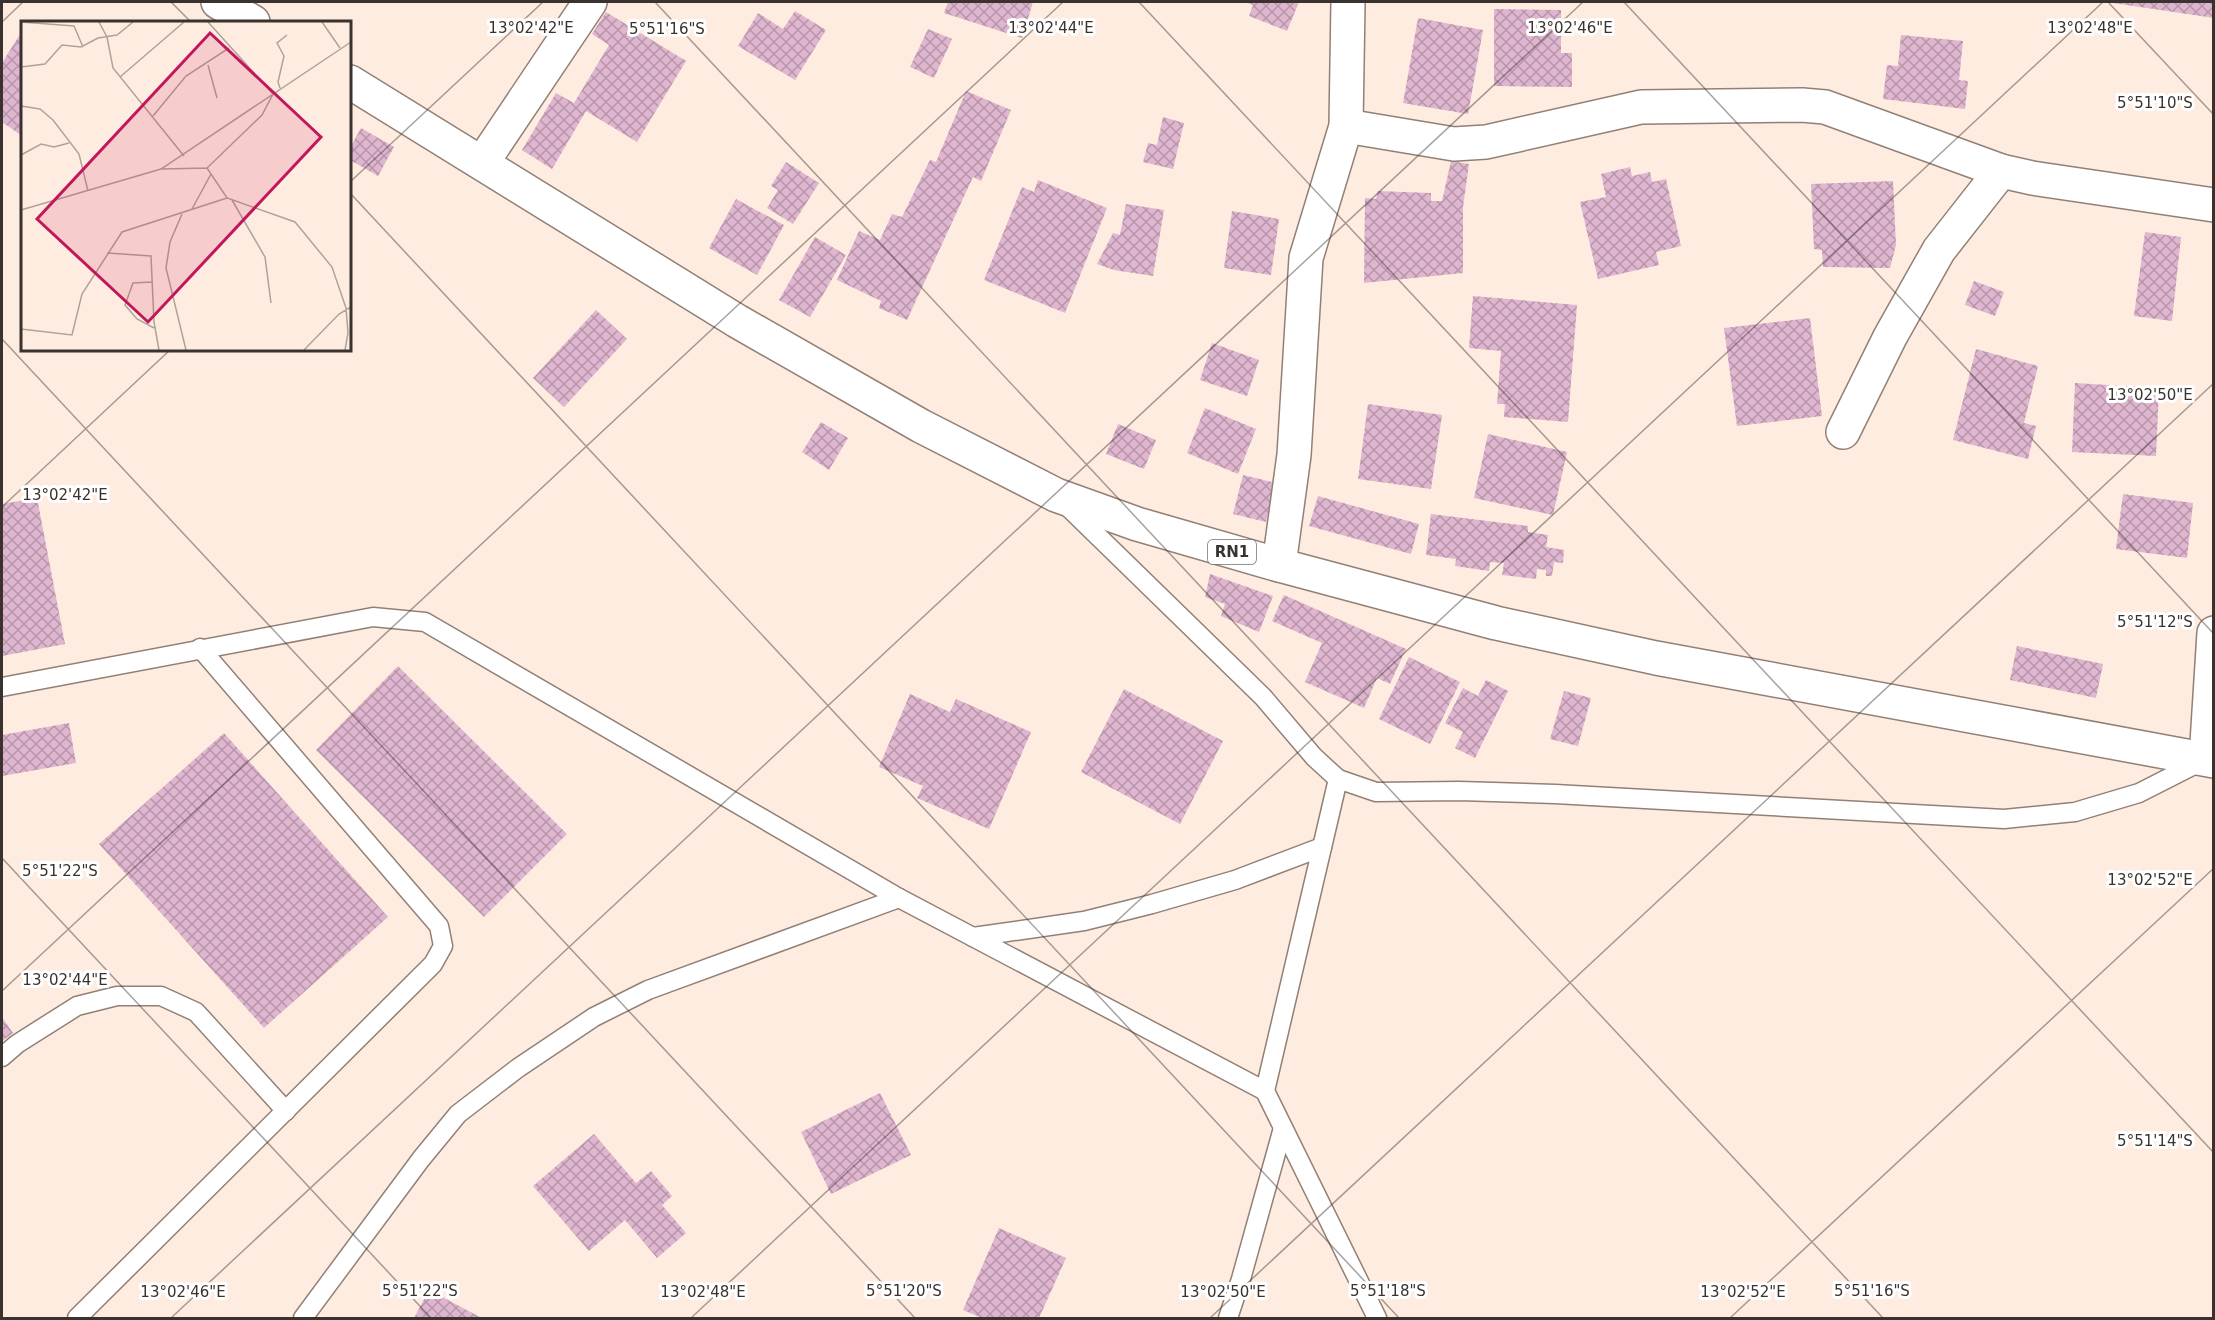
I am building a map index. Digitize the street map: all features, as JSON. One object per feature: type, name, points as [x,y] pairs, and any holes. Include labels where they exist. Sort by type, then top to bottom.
[{"type":"main road","points":[[218,2],[251,21]]},
{"type":"main road","points":[[482,163],[590,2]]},
{"type":"main road","points":[[1279,565],[1293,455],[1306,258],[1346,126],[1348,2]]},
{"type":"main road","name":"RN1","points":[[351,83],[737,321],[921,426],[1056,495],[1137,524],[1496,623],[1656,657],[2210,760]]},
{"type":"main road","points":[[1346,126],[1454,144],[1486,142],[1641,107],[1802,105],[1825,107],[2001,171],[2032,178],[2214,205]]},
{"type":"main road","points":[[1843,432],[1890,337],[1939,250],[2001,171]]},
{"type":"main road","points":[[2210,760],[2214,633]]},
{"type":"lane","points":[[1056,495],[1263,697],[1314,757],[1338,779],[1376,792],[1459,791],[1555,794],[2004,819],[2086,809],[2139,793],[2210,760]]},
{"type":"lane","points":[[2,687],[373,617],[425,622],[899,898],[1264,1091],[1377,1318]]},
{"type":"lane","points":[[77,1318],[433,964],[443,946],[439,926],[200,648]]},
{"type":"lane","points":[[1264,1091],[1338,779]]},
{"type":"lane","points":[[973,937],[1084,921],[1235,880],[1322,847]]},
{"type":"lane","points":[[303,1318],[458,1114],[518,1068],[594,1017],[648,990],[899,898]]},
{"type":"lane","points":[[2,1057],[17,1044],[77,1006],[117,996],[161,996],[196,1012],[286,1111]]},
{"type":"lane","points":[[1228,1318],[1283,1128]]},
{"type":"building","points":[[948,2],[1033,2],[1022,38],[944,13]]},
{"type":"building","points":[[1245,2],[1299,2],[1287,31],[1249,16],[1253,5]]},
{"type":"building","points":[[2214,2],[2214,18],[2113,3]]},
{"type":"building","points":[[1494,9],[1561,10],[1561,53],[1572,53],[1572,87],[1494,86]]},
{"type":"building","points":[[795,11],[826,30],[795,80],[738,46],[758,13],[783,29]]},
{"type":"building","points":[[606,12],[686,61],[637,142],[586,111],[552,169],[522,150],[556,93],[574,103],[609,45],[592,34]]},
{"type":"building","points":[[1418,18],[1483,30],[1468,114],[1403,103]]},
{"type":"building","points":[[928,29],[952,39],[934,78],[910,67]]},
{"type":"building","points":[[21,33],[21,135],[2,122],[2,63]]},
{"type":"building","points":[[1901,35],[1963,41],[1959,80],[1968,81],[1965,109],[1883,99],[1887,65],[1898,66]]},
{"type":"building","points":[[966,91],[1011,110],[981,181],[973,177],[907,320],[879,308],[881,301],[837,280],[859,231],[880,240],[892,214],[902,217],[930,160],[936,162]]},
{"type":"building","points":[[1163,117],[1184,123],[1173,169],[1143,162],[1148,143],[1157,145]]},
{"type":"building","points":[[361,128],[394,147],[378,176],[351,161],[351,146]]},
{"type":"building","points":[[1451,161],[1469,164],[1463,207],[1463,273],[1364,283],[1365,198],[1376,199],[1378,191],[1431,193],[1431,201],[1442,201]]},
{"type":"building","points":[[786,162],[819,183],[793,224],[767,208],[778,190],[771,186]]},
{"type":"building","points":[[1630,167],[1632,176],[1650,172],[1652,182],[1666,179],[1681,246],[1656,252],[1659,265],[1598,279],[1580,202],[1606,197],[1601,174]]},
{"type":"building","points":[[1038,180],[1107,208],[1065,313],[984,280],[1022,187],[1034,192]]},
{"type":"building","points":[[1893,181],[1896,245],[1890,268],[1823,267],[1822,250],[1814,249],[1811,184]]},
{"type":"building","points":[[736,199],[784,225],[757,275],[709,248]]},
{"type":"building","points":[[1126,204],[1164,210],[1153,276],[1114,270],[1097,264],[1113,233],[1120,235]]},
{"type":"building","points":[[1232,211],[1279,219],[1271,275],[1224,268]]},
{"type":"building","points":[[2145,232],[2181,237],[2172,321],[2134,316]]},
{"type":"building","points":[[815,237],[846,255],[810,317],[779,300]]},
{"type":"building","points":[[1974,281],[2004,292],[1995,316],[1965,305]]},
{"type":"building","points":[[1473,296],[1577,305],[1568,422],[1504,417],[1505,404],[1497,404],[1501,351],[1469,348]]},
{"type":"building","points":[[596,310],[627,339],[564,407],[533,378]]},
{"type":"building","points":[[1810,318],[1822,416],[1737,426],[1724,328]]},
{"type":"building","points":[[1212,343],[1259,360],[1247,396],[1200,380]]},
{"type":"building","points":[[1976,349],[2038,366],[2024,423],[2036,426],[2028,459],[1953,440]]},
{"type":"building","points":[[2075,383],[2159,388],[2156,456],[2072,452]]},
{"type":"building","points":[[1368,404],[1442,415],[1431,489],[1358,479]]},
{"type":"building","points":[[1205,408],[1256,429],[1238,474],[1187,453]]},
{"type":"building","points":[[821,422],[848,438],[829,470],[802,452]]},
{"type":"building","points":[[1118,424],[1156,440],[1144,469],[1106,454]]},
{"type":"building","points":[[1488,434],[1567,452],[1553,515],[1474,498]]},
{"type":"building","points":[[1243,475],[1276,483],[1266,522],[1233,514]]},
{"type":"building","points":[[2123,494],[2193,503],[2187,558],[2116,549]]},
{"type":"building","points":[[1318,496],[1419,524],[1411,554],[1309,526]]},
{"type":"building","points":[[37,498],[65,644],[2,656],[2,504]]},
{"type":"building","points":[[1431,514],[1528,526],[1528,532],[1548,535],[1546,547],[1564,550],[1563,563],[1554,562],[1552,576],[1546,576],[1546,570],[1537,569],[1536,579],[1502,575],[1504,563],[1490,562],[1489,571],[1455,566],[1456,559],[1426,555]]},
{"type":"building","points":[[1210,574],[1273,596],[1259,632],[1221,616],[1225,604],[1205,597]]},
{"type":"building","points":[[1284,595],[1406,649],[1390,684],[1377,678],[1364,708],[1305,682],[1322,643],[1272,621]]},
{"type":"building","points":[[2017,646],[2103,664],[2096,698],[2010,680]]},
{"type":"building","points":[[1409,657],[1460,682],[1430,744],[1379,719]]},
{"type":"building","points":[[398,666],[567,834],[484,917],[316,750]]},
{"type":"building","points":[[1486,680],[1508,691],[1475,758],[1455,748],[1463,732],[1445,723],[1463,688],[1478,696]]},
{"type":"building","points":[[1124,689],[1223,741],[1180,824],[1081,772]]},
{"type":"building","points":[[1564,691],[1591,698],[1578,746],[1550,739]]},
{"type":"building","points":[[910,694],[950,712],[956,699],[1031,732],[989,829],[917,798],[923,786],[879,767]]},
{"type":"building","points":[[69,723],[76,763],[2,776],[2,735]]},
{"type":"building","points":[[224,733],[388,917],[264,1028],[99,844]]},
{"type":"building","points":[[2,1017],[13,1033],[2,1041]]},
{"type":"building","points":[[880,1093],[911,1155],[831,1194],[801,1132]]},
{"type":"building","points":[[594,1134],[636,1183],[651,1171],[672,1196],[662,1205],[686,1233],[657,1258],[625,1220],[589,1251],[533,1186]]},
{"type":"building","points":[[999,1228],[1066,1258],[1039,1318],[982,1318],[963,1310]]},
{"type":"building","points":[[429,1290],[482,1318],[414,1318]]}]
